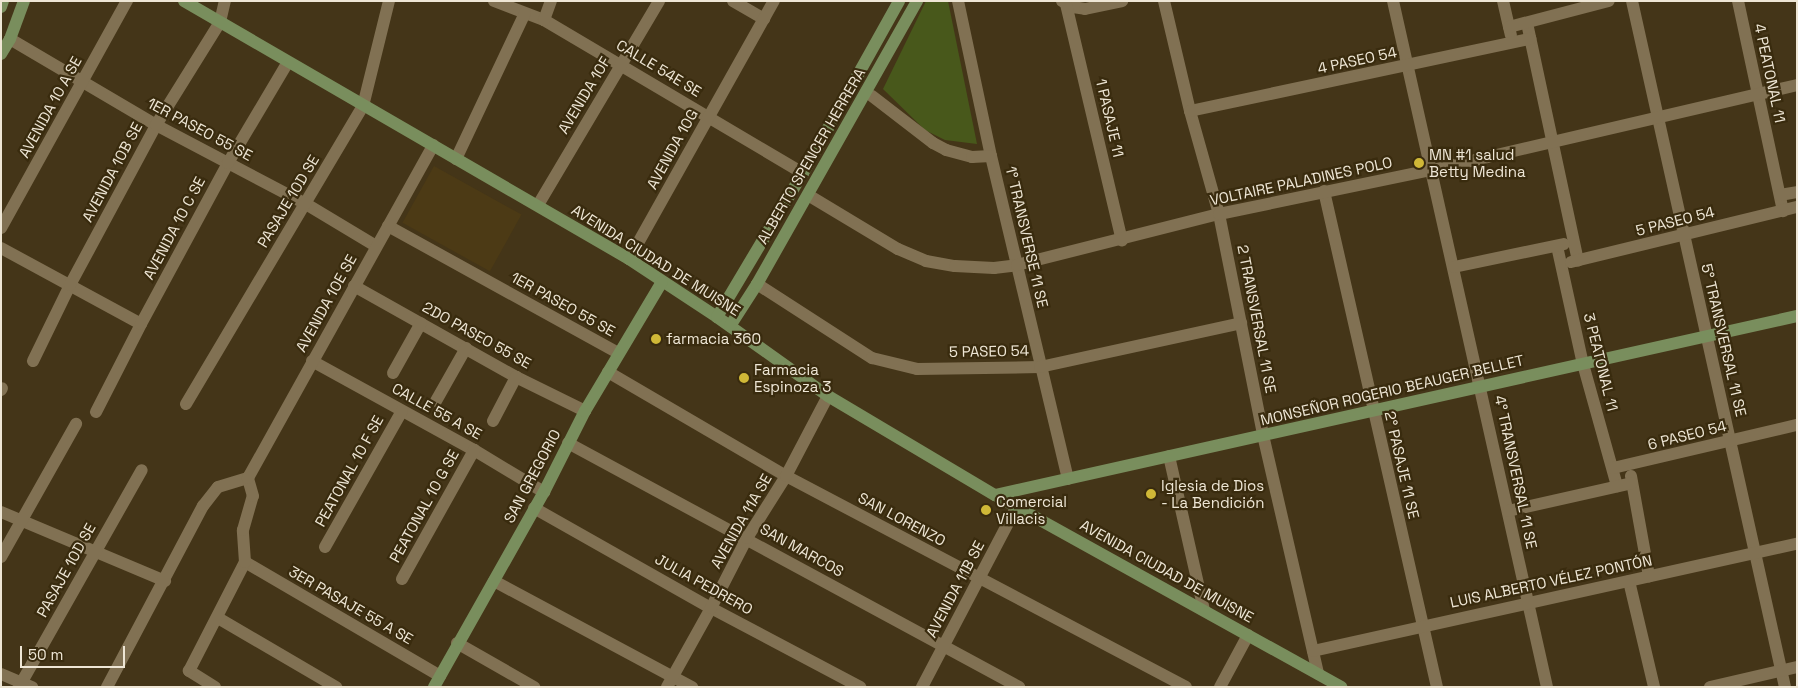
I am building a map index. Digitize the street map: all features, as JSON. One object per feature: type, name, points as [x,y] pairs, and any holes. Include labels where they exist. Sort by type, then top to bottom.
[{"type":"street","points":[[1,7],[4,1]]},
{"type":"street","points":[[1,54],[10,38],[24,1]]},
{"type":"street","name":"AVENIDA 10 A SE","points":[[1,228],[127,1]]},
{"type":"street","name":"AVENIDA CIUDAD DE MUISNE","points":[[184,1],[629,259],[717,317],[828,396],[995,495],[1341,687]]},
{"type":"street","name":"AVENIDA 10B SE","points":[[33,361],[70,285],[156,125],[220,22],[225,1]]},
{"type":"street","name":"PASAJE 10D SE","points":[[186,404],[363,106],[389,1]]},
{"type":"street","name":"CALLE 54E SE","points":[[494,1],[544,20],[803,173]]},
{"type":"street","points":[[544,20],[551,1]]},
{"type":"street","name":"AVENIDA 10F","points":[[538,205],[659,1]]},
{"type":"street","points":[[732,1],[764,19]]},
{"type":"street","name":"AVENIDA 10G","points":[[629,259],[774,1]]},
{"type":"street","name":"ALBERTO SPENCER HERRERA","points":[[717,317],[803,173],[899,1]]},
{"type":"street","name":"ALBERTO SPENCER HERRERA","points":[[730,326],[757,284],[917,1]]},
{"type":"street","name":"1° TRANSVERSE 11 SE","points":[[958,1],[991,156],[1068,479]]},
{"type":"street","points":[[1064,3],[1085,9],[1122,1]]},
{"type":"street","name":"2 TRANSVERSAL 11 SE","points":[[1164,1],[1190,111],[1219,214],[1263,435],[1318,674]]},
{"type":"street","name":"4° TRANSVERSAL 11 SE","points":[[1393,1],[1481,386],[1547,687]]},
{"type":"street","points":[[1503,1],[1513,44]]},
{"type":"street","points":[[1509,27],[1609,1]]},
{"type":"street","name":"5° TRANSVERSAL 11 SE","points":[[1632,1],[1785,687]]},
{"type":"street","name":"4 PEATONAL 11","points":[[1738,1],[1783,211]]},
{"type":"street","name":"1 PASAJE 11","points":[[1064,3],[1122,240]]},
{"type":"street","points":[[456,159],[526,13]]},
{"type":"street","points":[[1527,23],[1578,261]]},
{"type":"street","name":"1ER PASEO 55 SE","points":[[10,38],[156,125],[306,204],[376,246]]},
{"type":"street","name":"4 PASEO 54","points":[[1190,111],[1530,39]]},
{"type":"street","name":"AVENIDA 10 C SE","points":[[96,412],[228,163],[288,62]]},
{"type":"street","name":"VOLTAIRE PALADINES POLO","points":[[808,195],[898,249],[926,262],[954,266],[994,268],[1017,265],[1122,240],[1219,214],[1432,170],[1659,119],[1797,85]]},
{"type":"street","points":[[872,96],[933,143],[946,150],[972,157],[991,156]]},
{"type":"street","name":"AVENIDA 10E SE","points":[[248,478],[433,145]]},
{"type":"street","name":"2° PASAJE 11 SE","points":[[1324,191],[1437,687]]},
{"type":"street","points":[[1780,195],[1797,192]]},
{"type":"street","name":"5 PASEO 54","points":[[1561,265],[1797,207]]},
{"type":"street","name":"1ER PASEO 55 SE","points":[[388,226],[618,353]]},
{"type":"street","points":[[1454,267],[1574,242]]},
{"type":"street","name":"3 PEATONAL 11","points":[[1557,246],[1583,364],[1617,486]]},
{"type":"street","points":[[1,248],[141,324]]},
{"type":"street","name":"SAN GREGORIO","points":[[437,681],[544,492],[585,411],[662,282]]},
{"type":"street","name":"5 PASEO 54","points":[[757,284],[872,358],[894,365],[917,369],[1040,367],[1241,324]]},
{"type":"street","name":"2DO PASEO 55 SE","points":[[354,286],[516,377],[585,411]]},
{"type":"street","name":"MONSEÑOR ROGERIO BEAUGER BELLET","points":[[995,495],[1797,316]]},
{"type":"street","points":[[393,373],[421,323]]},
{"type":"street","points":[[436,401],[466,348]]},
{"type":"street","name":"CALLE 55 A SE","points":[[312,361],[474,450],[544,492]]},
{"type":"street","name":"SAN LORENZO","points":[[608,372],[786,476],[1186,687]]},
{"type":"street","points":[[493,421],[516,377]]},
{"type":"street","name":"AVENIDA 11A SE","points":[[670,682],[747,538],[786,476],[828,396]]},
{"type":"street","name":"PEATONAL 10 F SE","points":[[325,547],[402,411]]},
{"type":"street","points":[[1,557],[76,424]]},
{"type":"street","name":"6 PASEO 54","points":[[1613,468],[1797,425]]},
{"type":"street","name":"SAN MARCOS","points":[[568,443],[747,538],[1019,687]]},
{"type":"street","name":"PEATONAL 10 G SE","points":[[402,578],[474,450]]},
{"type":"street","points":[[1169,456],[1204,610]]},
{"type":"street","points":[[1629,465],[1650,576]]},
{"type":"street","name":"PASAJE 10D SE","points":[[24,685],[142,470]]},
{"type":"street","points":[[107,687],[165,581],[203,506],[218,487],[248,478],[253,496],[243,530],[245,562],[189,672],[215,687]]},
{"type":"street","points":[[1508,511],[1632,483]]},
{"type":"street","name":"AVENIDA 11B SE","points":[[922,687],[1017,506]]},
{"type":"street","name":"JULIA PEDRERO","points":[[534,508],[711,608],[860,687]]},
{"type":"street","points":[[1,512],[165,581]]},
{"type":"street","name":"LUIS ALBERTO VÉLEZ PONTÓN","points":[[1313,651],[1797,544]]},
{"type":"street","name":"3ER PASAJE 55 A SE","points":[[245,562],[437,681]]},
{"type":"street","points":[[494,581],[670,682],[692,687]]},
{"type":"street","points":[[1629,581],[1654,687]]},
{"type":"street","points":[[218,618],[336,687]]},
{"type":"street","points":[[1220,687],[1248,635]]},
{"type":"street","points":[[457,643],[534,687]]},
{"type":"street","points":[[1710,687],[1797,667]]},
{"type":"street","points":[[1,674],[24,685]]},
{"type":"shaded area","points":[[434,166],[521,214],[490,271],[402,223]]},
{"type":"green space","points":[[926,1],[948,1],[977,144],[945,140],[925,130],[883,89]]},
{"type":"place","name":"MN #1 salud Betty Medina","points":[[1419,163]]},
{"type":"place","name":"farmacia 360","points":[[656,339]]},
{"type":"place","name":"Farmacia Espinoza 3","points":[[744,378]]},
{"type":"place","name":"Iglesia de Dios - La Bendición","points":[[1151,494]]},
{"type":"place","name":"Comercial Villacis","points":[[986,510]]}]
